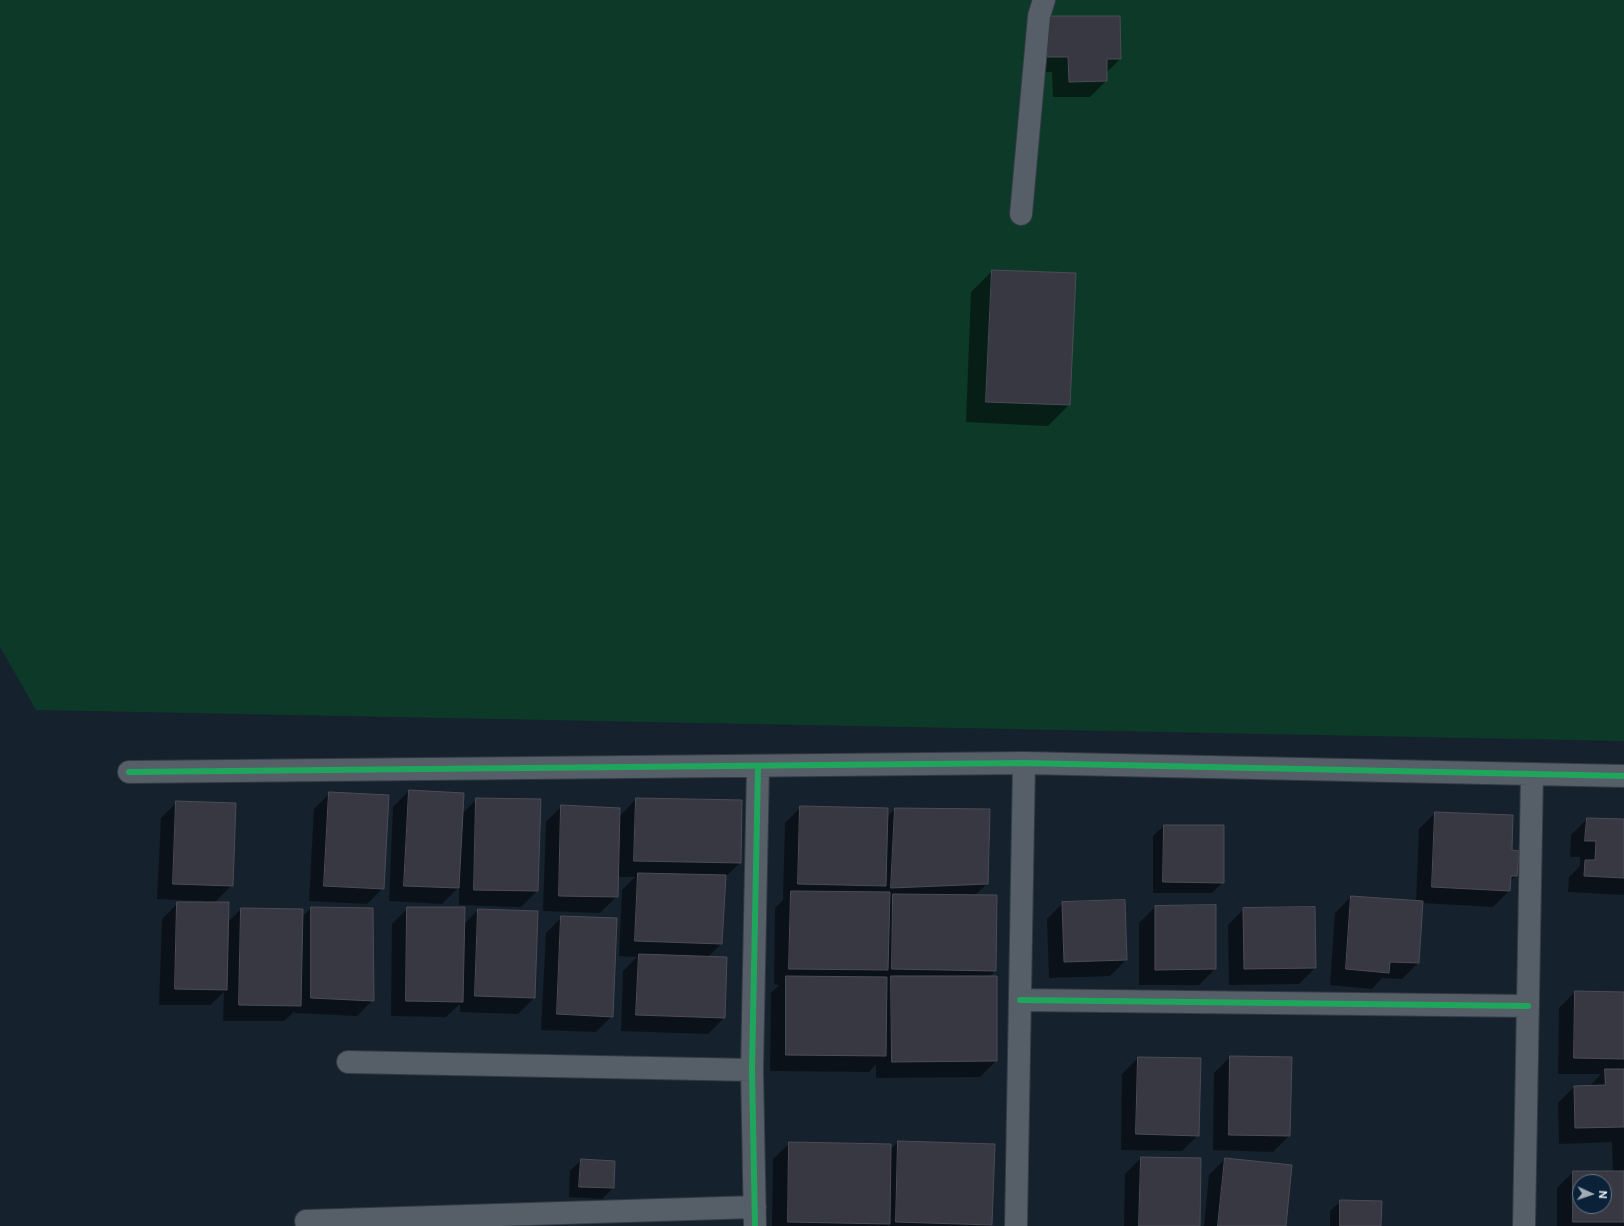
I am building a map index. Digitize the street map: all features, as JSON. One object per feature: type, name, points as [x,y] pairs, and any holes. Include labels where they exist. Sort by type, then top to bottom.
[{"type":"street","points":[[1021,214],[1039,16],[1044,0]]},
{"type":"street","points":[[1016,1226],[1024,763]]},
{"type":"street","points":[[129,772],[758,767],[1024,763],[1624,776]]},
{"type":"street","points":[[306,1220],[755,1216],[752,1070],[758,767]]},
{"type":"street","points":[[1524,1226],[1532,774]]},
{"type":"street","points":[[1020,1000],[1528,1006]]},
{"type":"street","points":[[348,1062],[752,1070]]},
{"type":"green space","points":[[0,0],[1624,0],[1624,741],[36,710],[0,647]]},
{"type":"building","points":[[1048,16],[1120,16],[1121,59],[1107,59],[1107,81],[1069,82],[1068,57],[1048,57]]},
{"type":"building","points":[[992,270],[1076,273],[1070,405],[986,402]]},
{"type":"building","points":[[409,790],[464,793],[459,888],[404,886]]},
{"type":"building","points":[[329,792],[389,795],[384,889],[324,886]]},
{"type":"building","points":[[476,798],[541,799],[538,891],[474,890]]},
{"type":"building","points":[[636,798],[742,800],[741,863],[634,861]]},
{"type":"building","points":[[176,801],[236,803],[233,886],[173,884]]},
{"type":"building","points":[[561,805],[620,808],[618,897],[559,896]]},
{"type":"building","points":[[800,806],[888,808],[886,886],[798,884]]},
{"type":"building","points":[[895,808],[990,809],[988,884],[891,888]]},
{"type":"building","points":[[1435,812],[1513,815],[1512,850],[1519,851],[1517,876],[1511,876],[1510,891],[1432,887]]},
{"type":"building","points":[[1587,818],[1624,819],[1624,878],[1584,876],[1585,860],[1595,860],[1596,841],[1585,841]]},
{"type":"building","points":[[1164,825],[1224,825],[1224,883],[1163,882]]},
{"type":"building","points":[[638,873],[726,875],[722,944],[635,941]]},
{"type":"building","points":[[791,891],[890,892],[888,970],[789,969]]},
{"type":"building","points":[[893,894],[997,895],[996,971],[892,969]]},
{"type":"building","points":[[1351,896],[1423,901],[1419,963],[1390,962],[1389,973],[1346,969]]},
{"type":"building","points":[[1125,900],[1127,960],[1064,962],[1062,902]]},
{"type":"building","points":[[177,902],[229,902],[227,990],[175,989]]},
{"type":"building","points":[[1216,905],[1216,969],[1155,970],[1155,906]]},
{"type":"building","points":[[311,907],[373,908],[374,1001],[311,998]]},
{"type":"building","points":[[407,907],[465,907],[463,1002],[406,1001]]},
{"type":"building","points":[[1315,907],[1316,968],[1244,969],[1243,908]]},
{"type":"building","points":[[241,908],[303,909],[301,1006],[239,1005]]},
{"type":"building","points":[[478,909],[538,911],[535,998],[475,996]]},
{"type":"building","points":[[561,916],[617,918],[613,1017],[557,1014]]},
{"type":"building","points":[[639,954],[727,957],[725,1018],[636,1015]]},
{"type":"building","points":[[786,976],[887,977],[886,1056],[786,1055]]},
{"type":"building","points":[[891,976],[997,976],[997,1061],[892,1062]]},
{"type":"building","points":[[1575,991],[1624,992],[1624,1059],[1574,1058]]},
{"type":"building","points":[[1230,1056],[1292,1057],[1290,1136],[1229,1135]]},
{"type":"building","points":[[1138,1057],[1201,1058],[1199,1136],[1136,1134]]},
{"type":"building","points":[[1605,1069],[1624,1069],[1624,1127],[1575,1128],[1574,1086],[1605,1085]]},
{"type":"building","points":[[898,1141],[995,1144],[992,1225],[896,1222]]},
{"type":"building","points":[[789,1142],[891,1144],[890,1224],[788,1222]]},
{"type":"building","points":[[1141,1157],[1201,1158],[1200,1226],[1139,1226]]},
{"type":"building","points":[[1225,1158],[1292,1165],[1286,1226],[1218,1226]]},
{"type":"building","points":[[581,1159],[615,1161],[614,1188],[579,1187]]},
{"type":"building","points":[[1573,1171],[1624,1171],[1624,1222],[1573,1222],[1573,1214],[1612,1214],[1612,1174],[1573,1174]]},
{"type":"building","points":[[1340,1200],[1382,1201],[1381,1226],[1340,1226]]},
{"type":"cycle path","points":[[129,772],[1024,763],[1624,776]]},
{"type":"cycle path","points":[[755,1226],[752,1070],[758,767]]},
{"type":"cycle path","points":[[1020,1000],[1528,1006]]}]
